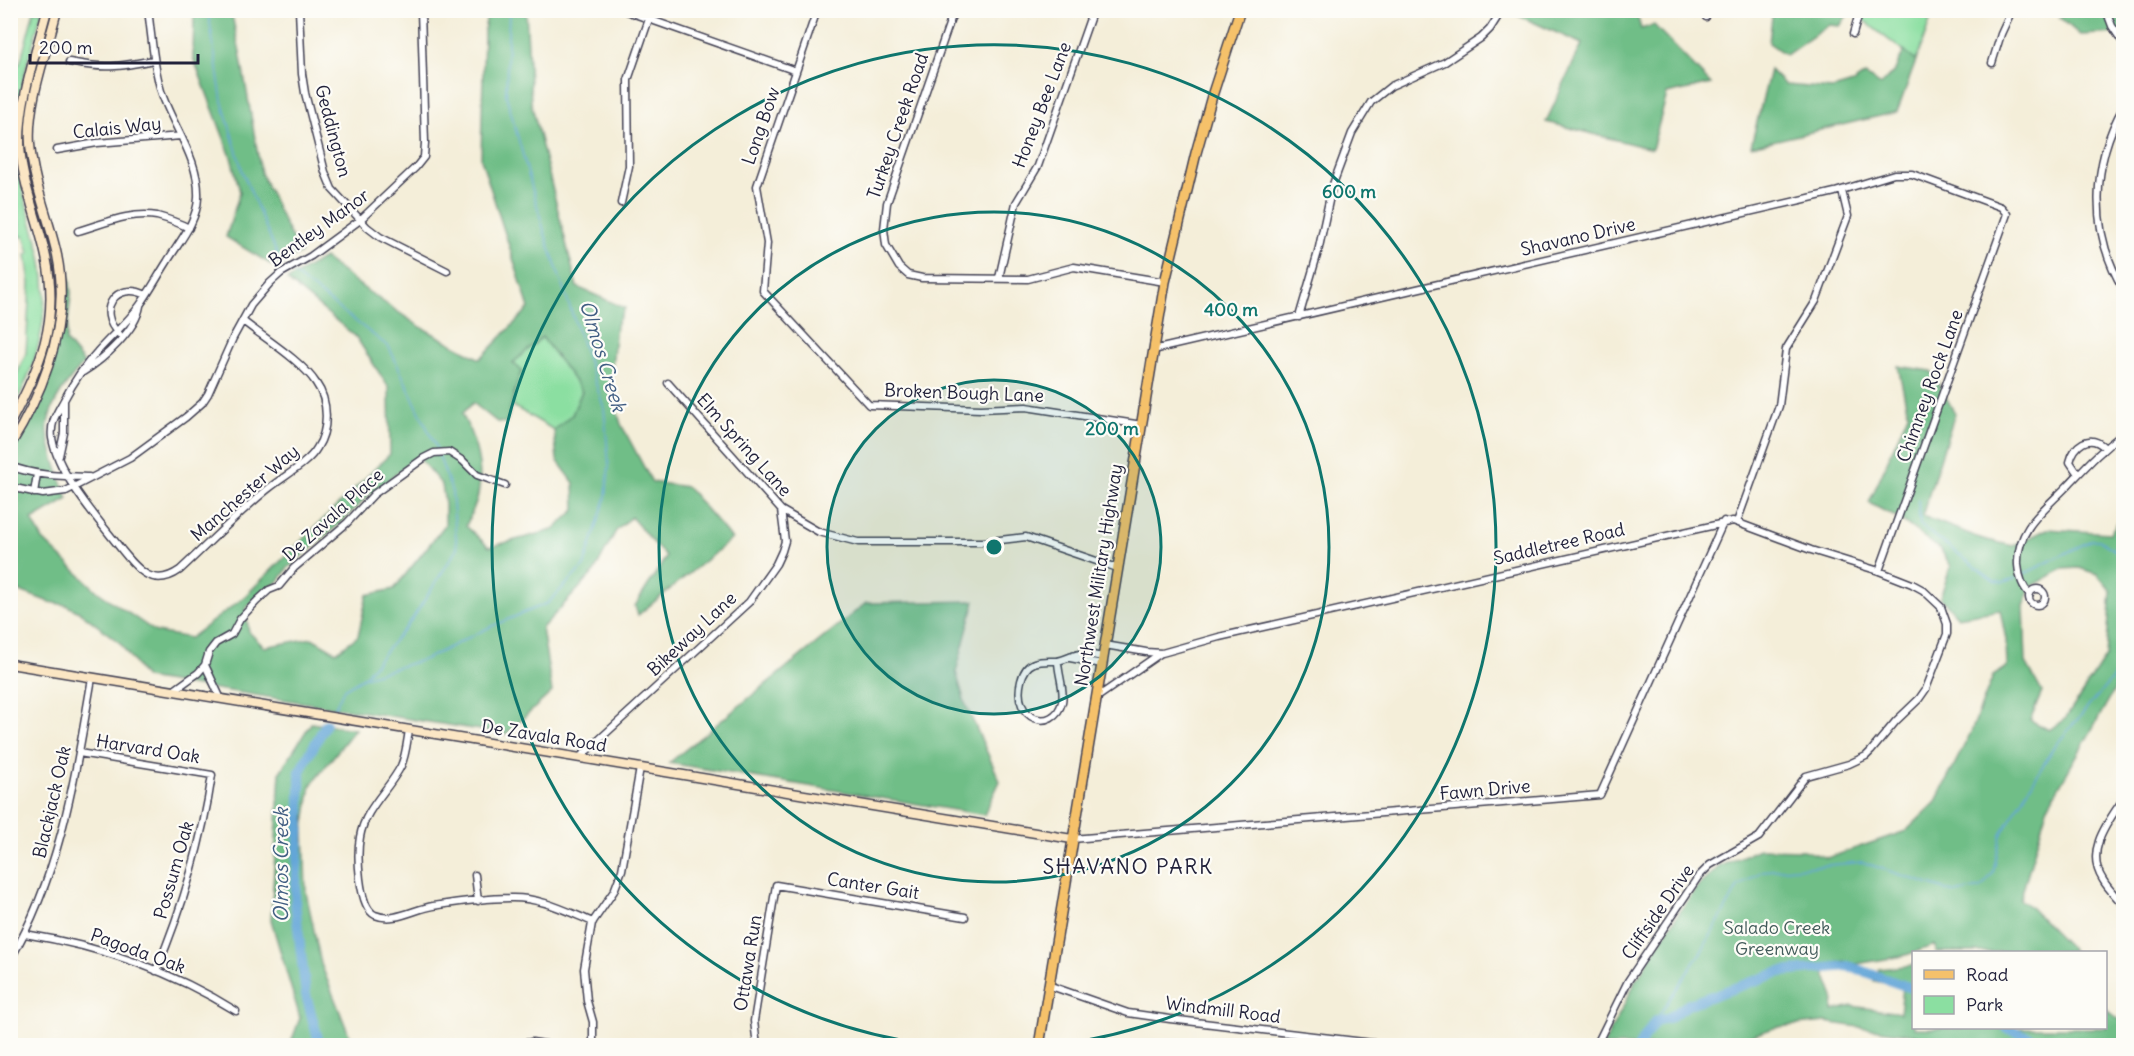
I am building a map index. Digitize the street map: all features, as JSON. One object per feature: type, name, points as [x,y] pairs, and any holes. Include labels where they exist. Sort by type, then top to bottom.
[{"type":"main road","points":[[10,423],[30,386],[44,350],[50,309],[46,257],[28,190],[20,142],[24,100],[47,10]]},
{"type":"main road","points":[[10,446],[46,375],[55,348],[60,316],[61,294],[57,255],[38,188],[30,142],[34,100],[57,10]]},
{"type":"main road","name":"Northwest Military Highway","points":[[1039,1046],[1164,282],[1202,130],[1240,10]]},
{"type":"main road","name":"De Zavala Road","points":[[10,664],[1072,840]]},
{"type":"street","name":"Manchester Way","points":[[148,10],[154,60],[166,106],[192,160],[197,183],[196,210],[189,228],[105,357],[83,372],[67,392],[51,428],[53,442],[68,477],[130,559],[149,577],[164,578],[180,570],[269,488],[311,456],[318,447],[325,424],[325,401],[316,382],[300,366],[243,321]]},
{"type":"street","name":"Geddington","points":[[299,10],[305,93],[325,172],[332,189],[360,220],[380,237],[447,271]]},
{"type":"street","name":"Bentley Manor","points":[[10,487],[34,493],[54,494],[75,487],[90,477],[130,458],[202,403],[213,385],[225,353],[252,305],[275,277],[311,256],[360,220],[392,192],[423,158],[425,143],[421,10]]},
{"type":"street","points":[[623,10],[796,71]]},
{"type":"street","name":"Long Bow","points":[[762,291],[767,243],[757,186],[817,10]]},
{"type":"street","name":"Turkey Creek Road","points":[[954,10],[887,202],[884,229],[886,245],[899,267],[908,275],[922,278],[1028,279],[1074,267],[1164,282]]},
{"type":"street","name":"Honey Bee Lane","points":[[999,278],[1016,203],[1038,166],[1093,10]]},
{"type":"street","points":[[1299,317],[1318,252],[1335,176],[1352,133],[1371,102],[1391,86],[1445,62],[1481,38],[1491,29],[1502,10]]},
{"type":"street","points":[[1853,34],[1860,10]]},
{"type":"street","points":[[1992,63],[2001,34],[2012,10]]},
{"type":"street","points":[[2106,10],[2112,26],[2124,44]]},
{"type":"street","points":[[621,203],[629,166],[628,80],[649,19]]},
{"type":"street","points":[[69,62],[96,68],[108,68],[154,60]]},
{"type":"street","points":[[2124,106],[2109,135],[2098,179],[2100,226],[2115,276],[2124,290]]},
{"type":"street","name":"Calais Way","points":[[57,150],[97,143],[181,136]]},
{"type":"street","name":"Shavano Drive","points":[[1153,350],[1842,190],[1894,174],[1912,174],[2006,210]]},
{"type":"street","points":[[28,190],[38,188]]},
{"type":"street","points":[[1737,522],[1779,406],[1786,349],[1816,301],[1848,216],[1842,190]]},
{"type":"street","name":"Chimney Rock Lane","points":[[1879,571],[2006,219],[2006,210]]},
{"type":"street","points":[[78,231],[143,214],[167,219],[189,228]]},
{"type":"street","points":[[119,334],[108,319],[112,300],[125,291],[146,295]]},
{"type":"street","name":"Broken Bough Lane","points":[[762,291],[868,405],[981,409],[1026,407],[1142,425]]},
{"type":"street","name":"Elm Spring Lane","points":[[668,383],[781,510],[819,532],[858,542],[983,542],[1026,537],[1117,568]]},
{"type":"street","points":[[59,456],[64,433],[64,400]]},
{"type":"street","points":[[2030,594],[2023,585],[2018,558],[2020,543],[2027,529],[2104,447],[2124,433]]},
{"type":"street","points":[[2078,474],[2070,462],[2072,454],[2091,440],[2097,441],[2104,447]]},
{"type":"street","name":"De Zavala Place","points":[[173,691],[198,673],[206,664],[209,652],[216,643],[232,634],[240,619],[269,590],[279,586],[294,568],[347,523],[374,494],[434,453],[449,452],[477,476],[505,485]]},
{"type":"street","name":"Bentley Manor","points":[[10,466],[36,474],[90,477]]},
{"type":"street","points":[[34,493],[36,474]]},
{"type":"street","name":"Bikeway Lane","points":[[579,758],[749,602],[783,551],[785,541],[781,510]]},
{"type":"street","name":"Saddletree Road","points":[[1105,645],[1146,652],[1162,652],[1733,520],[1811,550],[1879,571],[1923,590],[1941,607],[1945,615]]},
{"type":"street","name":"Fawn Drive","points":[[1072,840],[1600,795],[1724,521]]},
{"type":"street","name":"Cliffside Drive","points":[[1596,1046],[1628,981],[1698,877],[1710,865],[1759,837],[1806,776],[1849,764],[1866,756],[1896,721],[1919,699],[1926,689],[1943,645],[1947,624],[1945,615]]},
{"type":"street","name":"Saddletree Road","points":[[1096,698],[1162,652]]},
{"type":"street","points":[[1058,661],[1063,697],[1061,705],[1050,717],[1039,719],[1031,717],[1020,703],[1020,687],[1024,673],[1034,663],[1058,661],[1080,654],[1102,660]]},
{"type":"street","points":[[206,664],[220,699]]},
{"type":"street","name":"Blackjack Oak","points":[[10,960],[25,934],[43,893],[61,841],[92,678]]},
{"type":"street","points":[[409,730],[400,767],[374,804],[361,831],[358,862],[364,902],[370,912],[388,917],[433,906],[510,898],[535,899],[593,921]]},
{"type":"street","name":"Harvard Oak","points":[[79,753],[212,775]]},
{"type":"street","points":[[592,1046],[593,1022],[587,1001],[584,969],[593,921],[614,891],[622,870],[640,768]]},
{"type":"street","name":"Possum Oak","points":[[156,971],[175,927],[192,872],[207,809],[212,775]]},
{"type":"street","points":[[2124,798],[2096,844],[2095,857],[2102,878],[2124,906]]},
{"type":"street","points":[[475,875],[478,901]]},
{"type":"street","name":"Canter Gait","points":[[776,885],[965,917]]},
{"type":"street","name":"Ottawa Run","points":[[756,1046],[754,1021],[776,885]]},
{"type":"street","name":"Pagoda Oak","points":[[25,934],[89,947],[156,971],[236,1011]]},
{"type":"street","name":"Windmill Road","points":[[1048,985],[1128,1012],[1398,1046]]},
{"type":"street","points":[[509,1046],[532,1042],[557,1046]]},
{"type":"green space","points":[[1769,10],[1850,11],[1840,26],[1829,25],[1786,55],[1769,43],[1772,17]]},
{"type":"green space","points":[[34,11],[42,11],[21,89],[15,136],[17,165],[43,269],[44,311],[30,373],[11,411],[11,389],[26,353],[30,283],[26,255],[29,253],[24,236],[20,237],[11,183],[11,75],[14,63],[20,64]]},
{"type":"green space","points":[[192,11],[231,11],[261,173],[301,253],[275,267],[226,237],[240,192],[231,157],[193,57],[194,16]]},
{"type":"green space","points":[[488,11],[526,11],[531,102],[577,287],[625,308],[616,325],[610,389],[621,424],[652,482],[687,487],[732,539],[638,615],[635,606],[666,557],[631,517],[616,531],[594,572],[542,628],[552,692],[506,734],[145,678],[120,643],[81,613],[66,605],[49,602],[20,591],[11,594],[10,552],[13,550],[10,528],[11,451],[43,391],[63,283],[69,274],[71,294],[66,341],[84,363],[57,398],[48,423],[49,439],[68,499],[32,520],[43,540],[98,592],[156,632],[190,638],[242,599],[390,454],[389,388],[356,337],[287,280],[324,258],[419,326],[480,359],[529,308],[481,159],[484,30]],"holes":[[[542,337],[582,391],[572,415],[554,430],[557,460],[574,483],[575,510],[553,530],[489,547],[466,526],[477,499],[480,474],[474,443],[462,414],[473,403],[497,422],[506,423],[522,371],[513,363]],[[418,457],[442,485],[445,525],[394,589],[367,595],[358,636],[336,652],[312,638],[264,647],[249,632],[245,609],[278,582],[288,568],[370,494]]]},
{"type":"green space","points":[[1508,11],[1636,11],[1641,29],[1654,25],[1711,84],[1667,94],[1652,149],[1546,122],[1582,44]]},
{"type":"green space","points":[[1864,11],[1918,11],[1930,21],[1916,61],[1862,19]]},
{"type":"green space","points":[[2067,11],[2123,11],[2123,37],[2120,33],[2080,35],[2059,17]]},
{"type":"green space","points":[[1904,51],[1916,61],[1897,112],[1751,146],[1770,70],[1785,85],[1833,89],[1853,83],[1865,75],[1881,85],[1895,70]]},
{"type":"green space","points":[[542,337],[582,391],[572,415],[554,430],[513,406],[514,386],[522,372],[513,363]]},
{"type":"green space","name":"Salado Creek Greenway","points":[[1898,366],[1931,371],[1955,413],[1922,516],[1983,539],[2013,546],[2047,529],[2110,533],[2123,515],[2123,675],[2047,808],[2020,900],[2029,906],[2073,951],[1936,951],[1935,945],[1912,951],[1903,956],[1851,965],[1844,961],[1822,966],[1834,997],[1833,1011],[1852,1006],[1900,1013],[1903,987],[1874,981],[1879,969],[1912,965],[1912,1029],[2107,1029],[2107,1010],[2123,1022],[2123,1045],[1961,1045],[1934,1038],[1825,1022],[1777,1027],[1731,1045],[1603,1046],[1637,979],[1697,887],[1720,866],[1759,849],[1803,850],[1827,858],[1906,831],[1935,803],[1971,732],[1993,676],[2007,667],[2006,640],[2000,610],[1958,617],[1940,597],[1951,566],[1941,550],[1901,520],[1869,503],[1908,414]],"holes":[[[2079,568],[2097,574],[2111,591],[2106,656],[2066,718],[2049,730],[2030,720],[2042,692],[2026,663],[2024,606],[2031,587],[2062,569]]]},
{"type":"green space","points":[[975,601],[956,672],[965,703],[1000,781],[984,815],[669,763],[866,603]]},
{"type":"green space","points":[[311,723],[355,729],[311,785],[304,829],[306,892],[321,964],[353,1045],[290,1045],[300,1018],[271,920],[280,772]]},
{"type":"waterway","points":[[208,10],[222,101],[243,173],[277,254],[284,265]]},
{"type":"waterway","name":"Olmos Creek","points":[[334,709],[344,689],[364,677],[426,659],[492,626],[548,603],[584,566],[606,497],[609,465],[604,408],[545,234],[506,95],[509,10]]},
{"type":"waterway","points":[[294,274],[389,347],[437,449]]},
{"type":"waterway","points":[[364,677],[413,618],[457,549],[452,492],[439,456]]},
{"type":"waterway","points":[[1918,500],[1920,525],[1994,581],[2004,582],[2016,578]]},
{"type":"waterway","points":[[2124,533],[2118,547],[2124,566]]},
{"type":"waterway","points":[[2024,574],[2092,540],[2099,540],[2119,553]]},
{"type":"waterway","points":[[1655,1021],[1703,949],[1738,887],[1762,871],[1862,862],[1955,893],[1981,888],[1993,873],[2001,835],[2054,747],[2117,673],[2124,659]]},
{"type":"waterway","name":"Olmos Creek","points":[[320,1046],[306,995],[295,903],[300,771],[326,724]]},
{"type":"waterway","points":[[1639,1046],[1655,1021],[1668,1018],[1689,1004],[1780,972],[1848,966],[1912,988]]},
{"type":"waterway","points":[[2009,1029],[2050,1046]]},
{"type":"district","name":"SHAVANO PARK","points":[[1128,867]]}]
